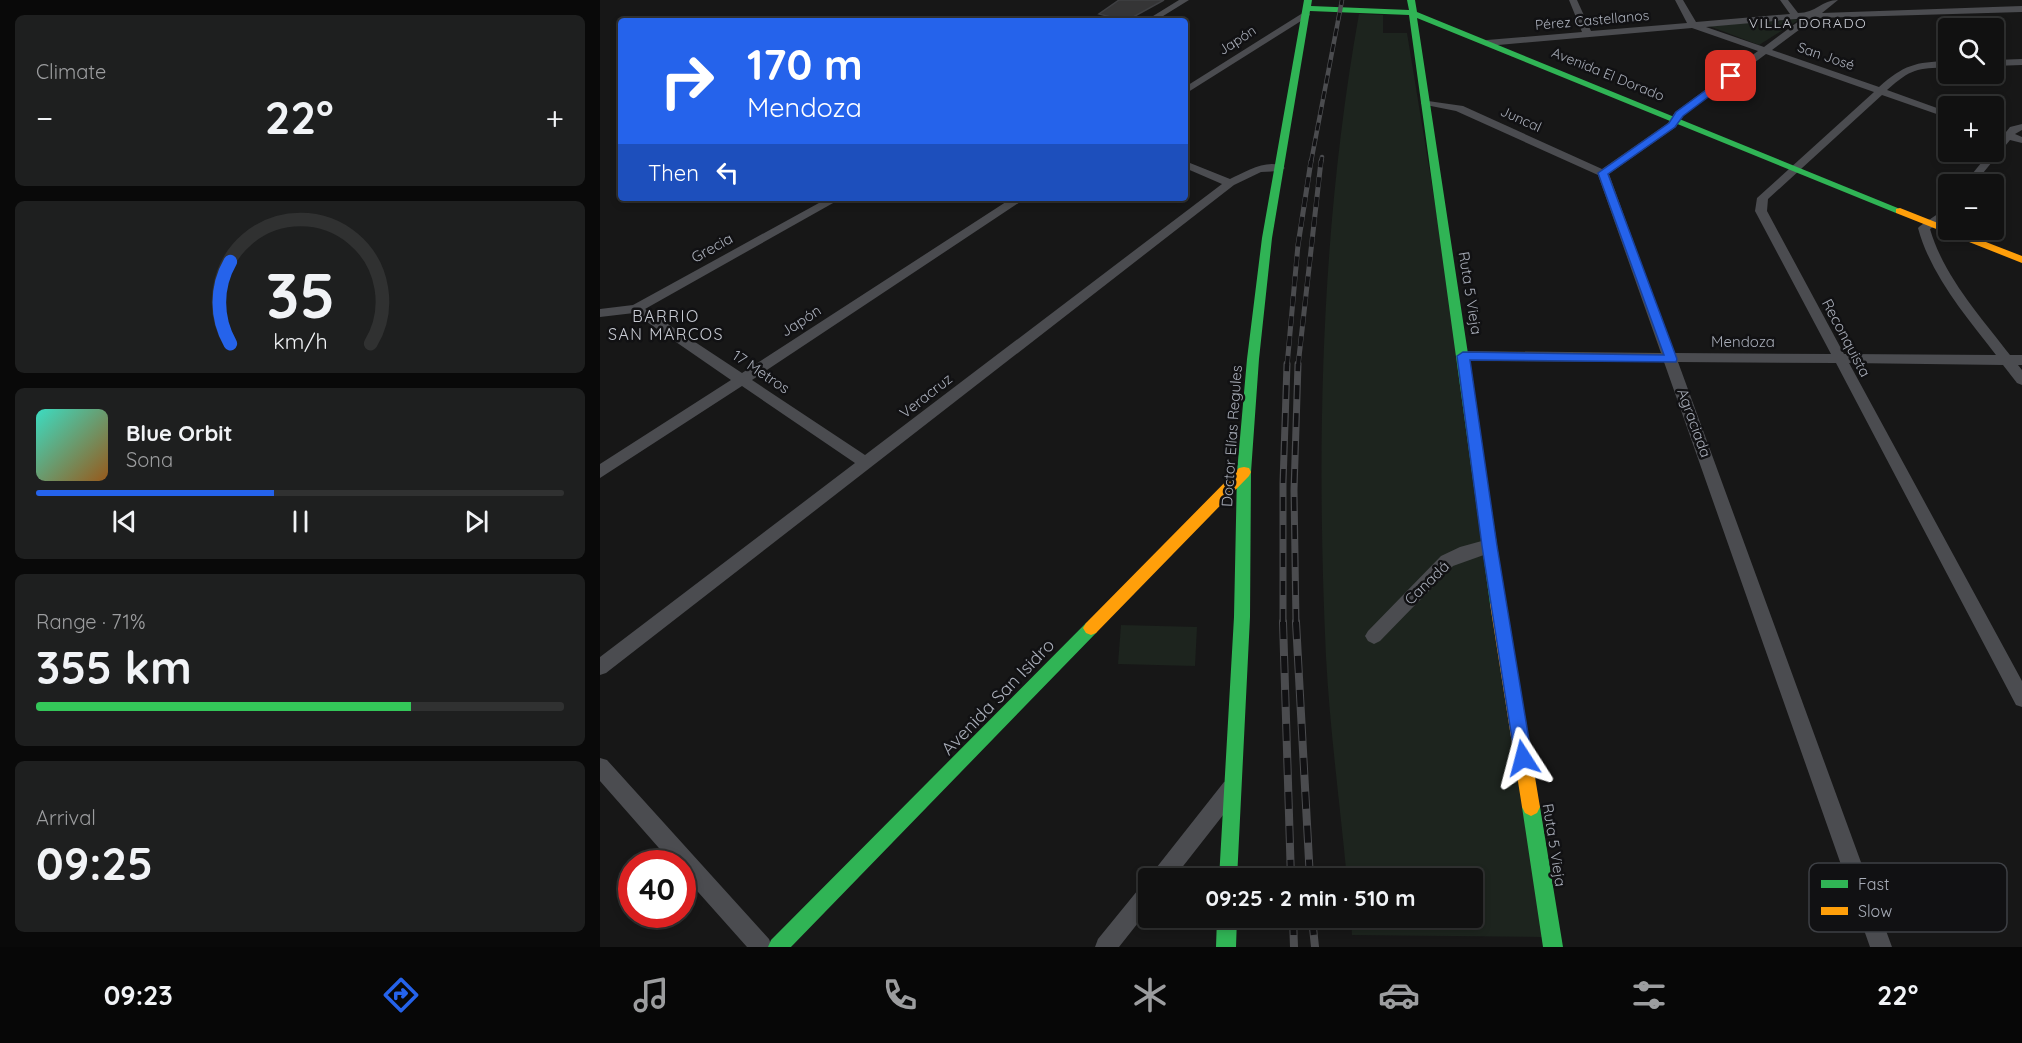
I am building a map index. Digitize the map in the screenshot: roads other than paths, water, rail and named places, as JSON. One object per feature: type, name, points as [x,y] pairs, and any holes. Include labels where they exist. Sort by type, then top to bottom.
[{"type":"street","points":[[1154,18],[1185,0]]},
{"type":"street","points":[[1573,0],[1587,33]]},
{"type":"street","points":[[1679,0],[1693,25]]},
{"type":"street","points":[[1784,0],[1796,16]]},
{"type":"street","points":[[1603,173],[1672,125],[1676,119],[1834,0]]},
{"type":"street","name":"Avenida El Dorado","points":[[1307,7],[1412,6],[1487,43],[2022,260]]},
{"type":"street","name":"Ruta 5 Vieja","points":[[1412,6],[1489,546],[1553,947]]},
{"type":"street","name":"Japón","points":[[1188,89],[1307,7]]},
{"type":"street","name":"Doctor Elías Regules","points":[[1229,868],[1242,617],[1244,471],[1267,238],[1280,168],[1288,102],[1307,7]]},
{"type":"street","name":"Pérez Castellanos","points":[[1487,43],[1796,16],[2022,9]]},
{"type":"street","name":"San José","points":[[1693,25],[1938,111]]},
{"type":"street","points":[[2004,63],[2022,62]]},
{"type":"street","name":"Reconquista","points":[[1938,65],[1908,68],[1879,90],[1763,198],[1761,211],[2022,699]]},
{"type":"street","name":"Juncal","points":[[1424,102],[1459,108],[1603,173]]},
{"type":"street","points":[[1977,174],[2008,136],[2022,127]]},
{"type":"street","points":[[2004,134],[2022,141]]},
{"type":"street","points":[[1188,165],[1230,183]]},
{"type":"street","name":"Veracruz","points":[[600,667],[1230,183],[1259,169],[1280,168]]},
{"type":"street","name":"Agraciada","points":[[1603,173],[1851,863]]},
{"type":"street","name":"Grecia","points":[[600,314],[636,309],[831,201]]},
{"type":"street","name":"Japón","points":[[600,472],[1015,201]]},
{"type":"street","points":[[1938,218],[1923,228],[1927,244],[1949,280],[2022,380]]},
{"type":"street","name":"17 Metros","points":[[636,309],[866,463]]},
{"type":"street","name":"Mendoza","points":[[1463,356],[2022,360]]},
{"type":"street","name":"Avenida San Isidro","points":[[778,947],[1244,471]]},
{"type":"street","name":"Canadá","points":[[1374,636],[1447,561],[1466,552],[1489,546]]},
{"type":"street","points":[[600,767],[760,947]]},
{"type":"street","points":[[1169,868],[1233,786]]},
{"type":"street","points":[[1106,947],[1138,906]]},
{"type":"street","points":[[1226,947],[1227,928]]},
{"type":"street","name":"Agraciada","points":[[1876,932],[1881,947]]},
{"type":"railway","points":[[1311,162],[1342,0]]},
{"type":"railway","points":[[1321,162],[1322,157]]},
{"type":"railway","points":[[1287,366],[1298,245],[1311,161]]},
{"type":"railway","points":[[1298,366],[1321,161]]},
{"type":"railway","points":[[1283,622],[1283,483],[1287,364]]},
{"type":"railway","points":[[1296,623],[1294,490],[1298,364]]},
{"type":"railway","points":[[1283,622],[1291,868]]},
{"type":"railway","points":[[1296,622],[1309,868]]},
{"type":"railway","points":[[1293,928],[1294,947]]},
{"type":"railway","points":[[1313,928],[1315,947]]},
{"type":"district","name":"VILLA DORADO","points":[[1808,23]]},
{"type":"district","name":"BARRIO SAN MARCOS","points":[[666,325]]}]
